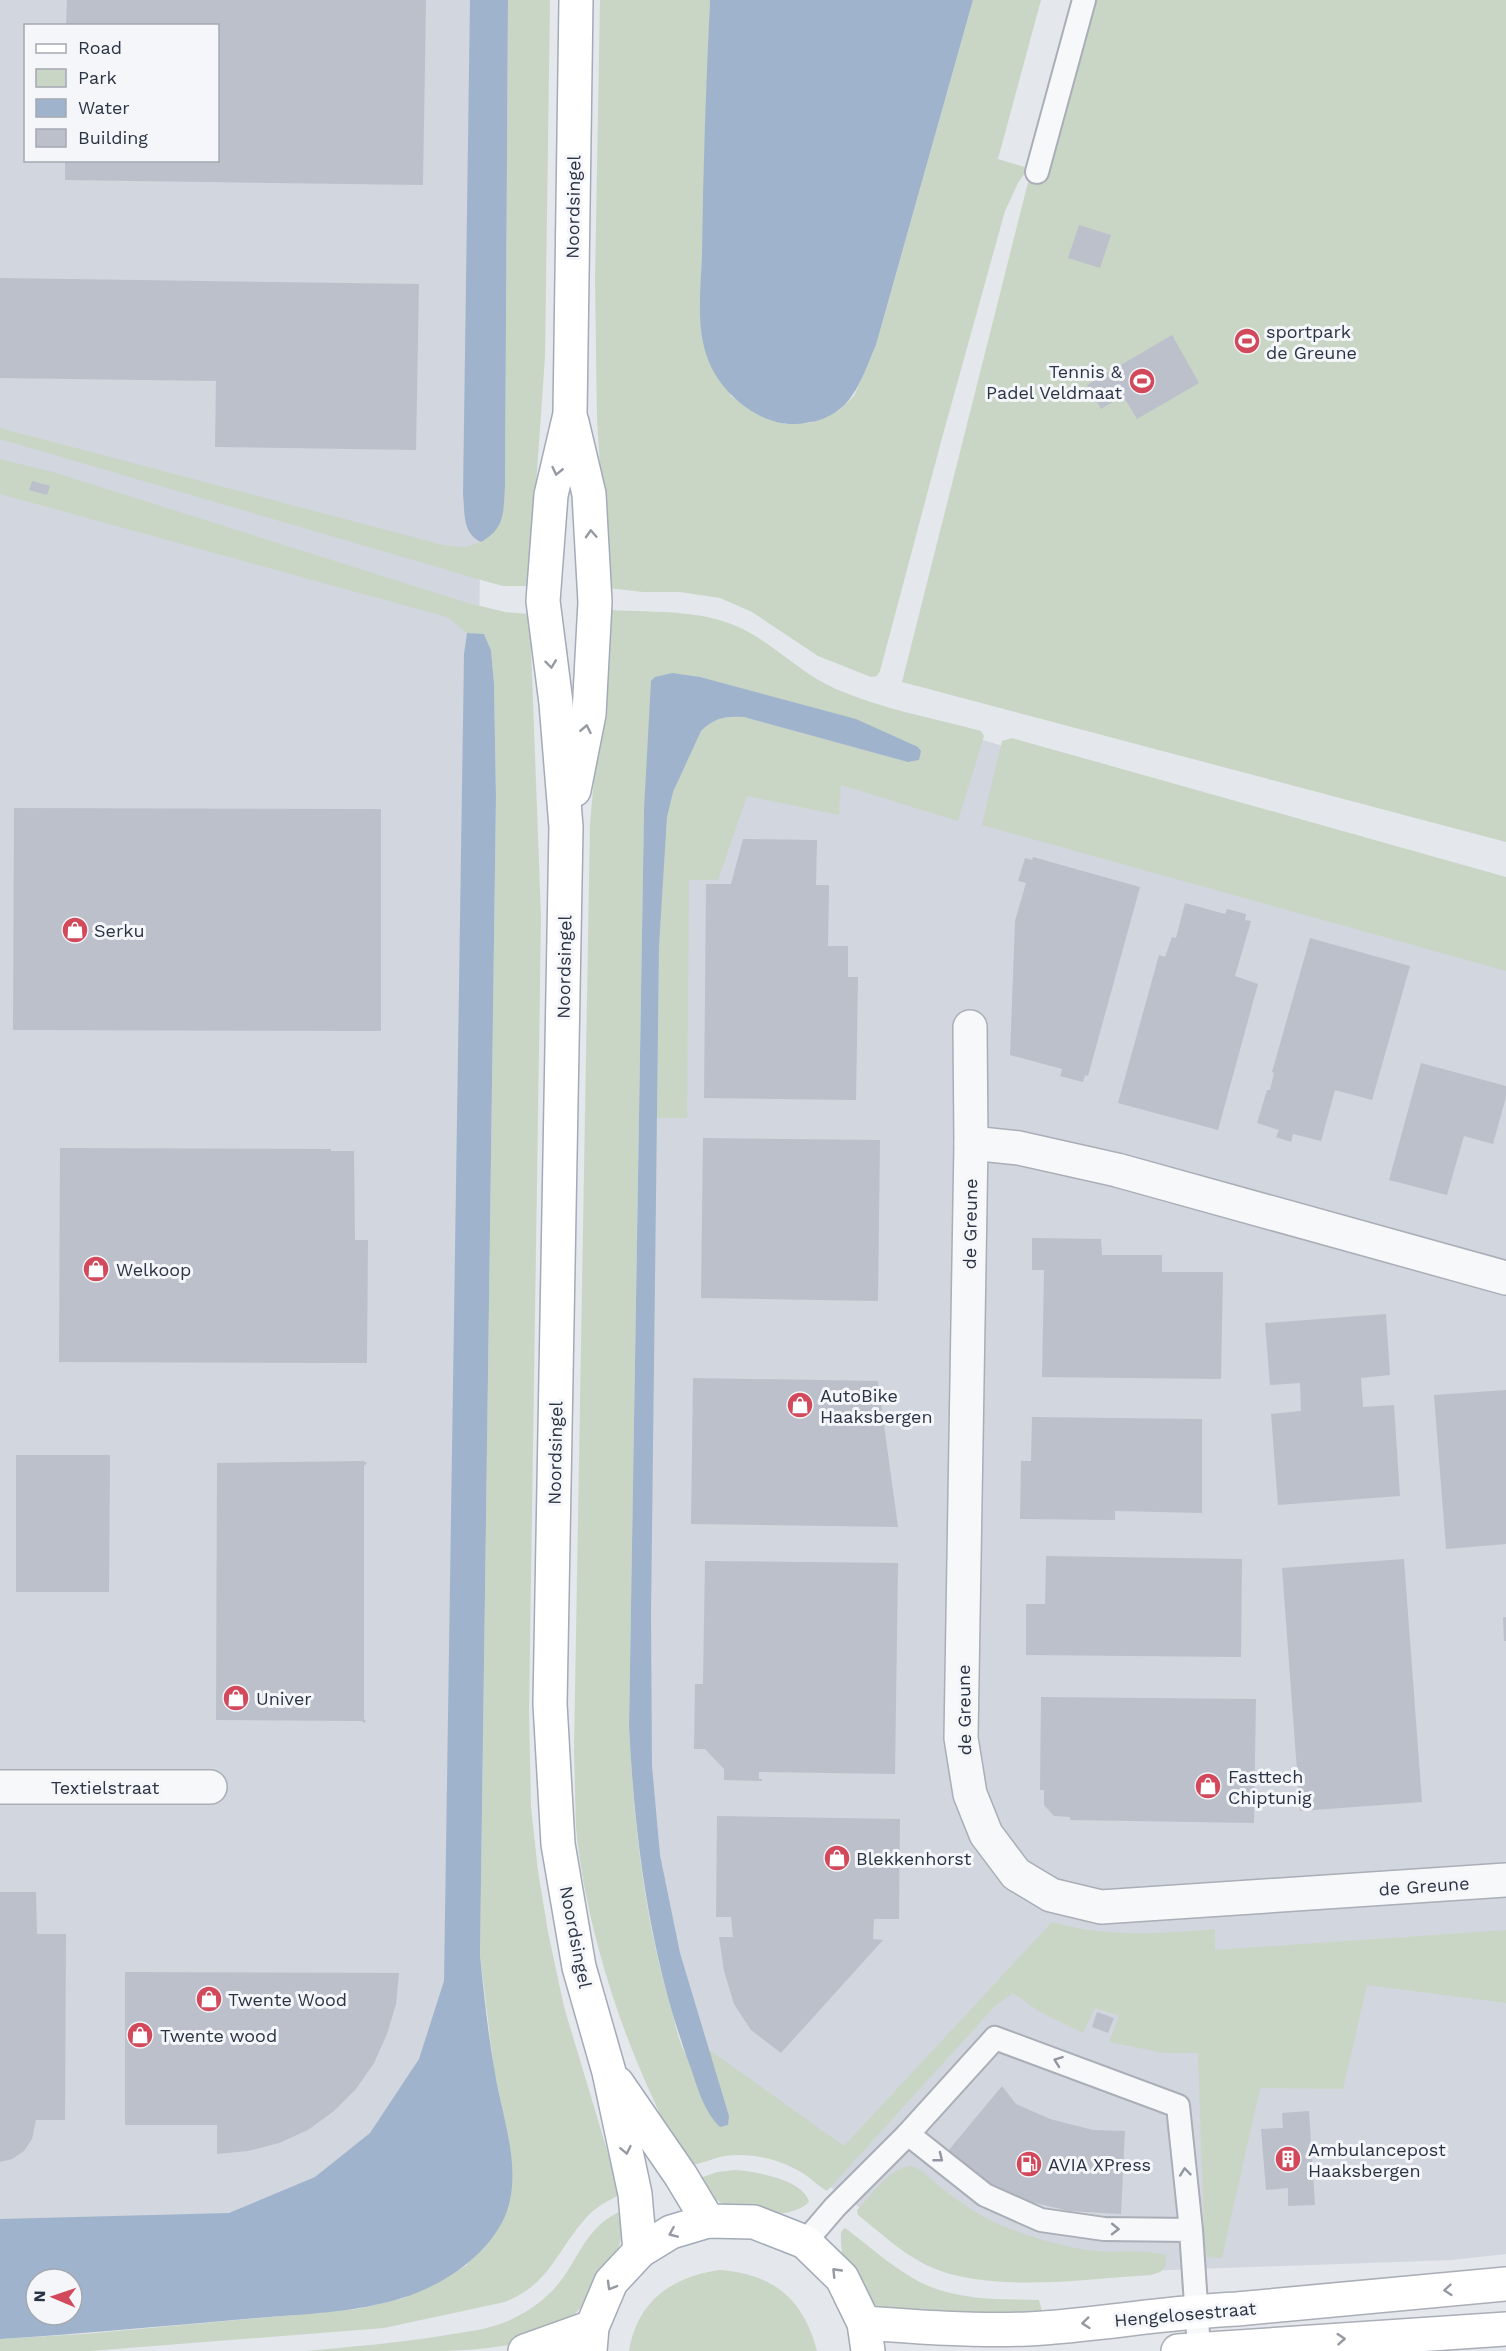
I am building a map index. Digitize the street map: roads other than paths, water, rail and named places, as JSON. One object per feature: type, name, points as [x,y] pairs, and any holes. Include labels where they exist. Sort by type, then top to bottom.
[{"type":"main road","name":"Noordsingel","points":[[576,0],[570,414],[551,495],[543,602],[556,703],[566,827],[550,1704],[558,1844],[579,1967],[609,2072],[635,2194],[640,2251]]},
{"type":"main road","name":"Noordsingel","points":[[566,827],[589,714],[595,602],[589,494],[570,414]]},
{"type":"main road","name":"Noordsingel","points":[[609,2072],[681,2176],[708,2222]]},
{"type":"main road","points":[[525,2351],[591,2339],[611,2282],[640,2251],[671,2232],[708,2222],[754,2222],[805,2242],[842,2278],[866,2337]]},
{"type":"main road","name":"Hengelosestraat","points":[[866,2337],[934,2328],[1028,2329],[1196,2311],[1506,2284]]},
{"type":"main road","name":"Hengelosestraat","points":[[1188,2350],[1506,2329]]},
{"type":"street","name":"de Greune","points":[[970,1027],[971,1143],[962,1738],[970,1794],[986,1834],[1016,1874],[1052,1895],[1101,1907],[1506,1880]]},
{"type":"street","points":[[971,1143],[1019,1148],[1117,1170],[1506,1278]]},
{"type":"street","name":"Textielstraat","points":[[0,1787],[210,1787]]},
{"type":"lane","points":[[1037,172],[1084,0]]},
{"type":"lane","points":[[805,2242],[835,2207],[908,2134],[995,2037],[1178,2106],[1191,2230],[1196,2311],[1188,2350]]},
{"type":"lane","points":[[908,2134],[986,2194],[1041,2220],[1104,2229],[1191,2230]]},
{"type":"lane","points":[[1237,2309],[1239,2348]]},
{"type":"water","points":[[470,0],[508,0],[505,486],[502,518],[499,525],[489,537],[481,542],[467,528],[463,494]]},
{"type":"water","points":[[710,0],[973,0],[876,345],[864,375],[850,399],[829,416],[814,421],[796,424],[782,423],[756,414],[744,406],[723,385],[709,362],[705,349],[700,322],[700,294]]},
{"type":"water","points":[[467,633],[484,634],[491,650],[494,683],[496,797],[480,1955],[486,2014],[512,2159],[511,2194],[507,2211],[490,2241],[464,2266],[418,2293],[383,2303],[324,2313],[0,2339],[0,2219],[229,2213],[315,2177],[370,2133],[419,2059],[444,1981],[464,654]]},
{"type":"water","points":[[672,673],[700,677],[856,719],[918,747],[921,751],[919,760],[908,762],[744,717],[721,718],[701,731],[673,792],[667,817],[659,946],[651,1615],[652,1766],[660,1855],[680,1953],[729,2116],[728,2125],[720,2127],[705,2106],[676,2025],[664,1983],[640,1856],[629,1727],[644,809],[651,681],[655,677]]},
{"type":"place","name":"sportpark de Greune","points":[[1247,341]]},
{"type":"place","name":"Tennis & Padel Veldmaat","points":[[1142,381]]},
{"type":"place","name":"Serku","points":[[75,930]]},
{"type":"place","name":"Welkoop","points":[[96,1269]]},
{"type":"place","name":"AutoBike Haaksbergen","points":[[800,1405]]},
{"type":"place","name":"Univer","points":[[236,1698]]},
{"type":"place","name":"Fasttech Chiptunig","points":[[1208,1786]]},
{"type":"place","name":"Blekkenhorst","points":[[837,1858]]},
{"type":"place","name":"Twente Wood","points":[[209,1999]]},
{"type":"place","name":"Twente wood","points":[[140,2035]]},
{"type":"place","name":"Ambulancepost Haaksbergen","points":[[1288,2159]]},
{"type":"place","name":"AVIA XPress","points":[[1029,2164]]}]
